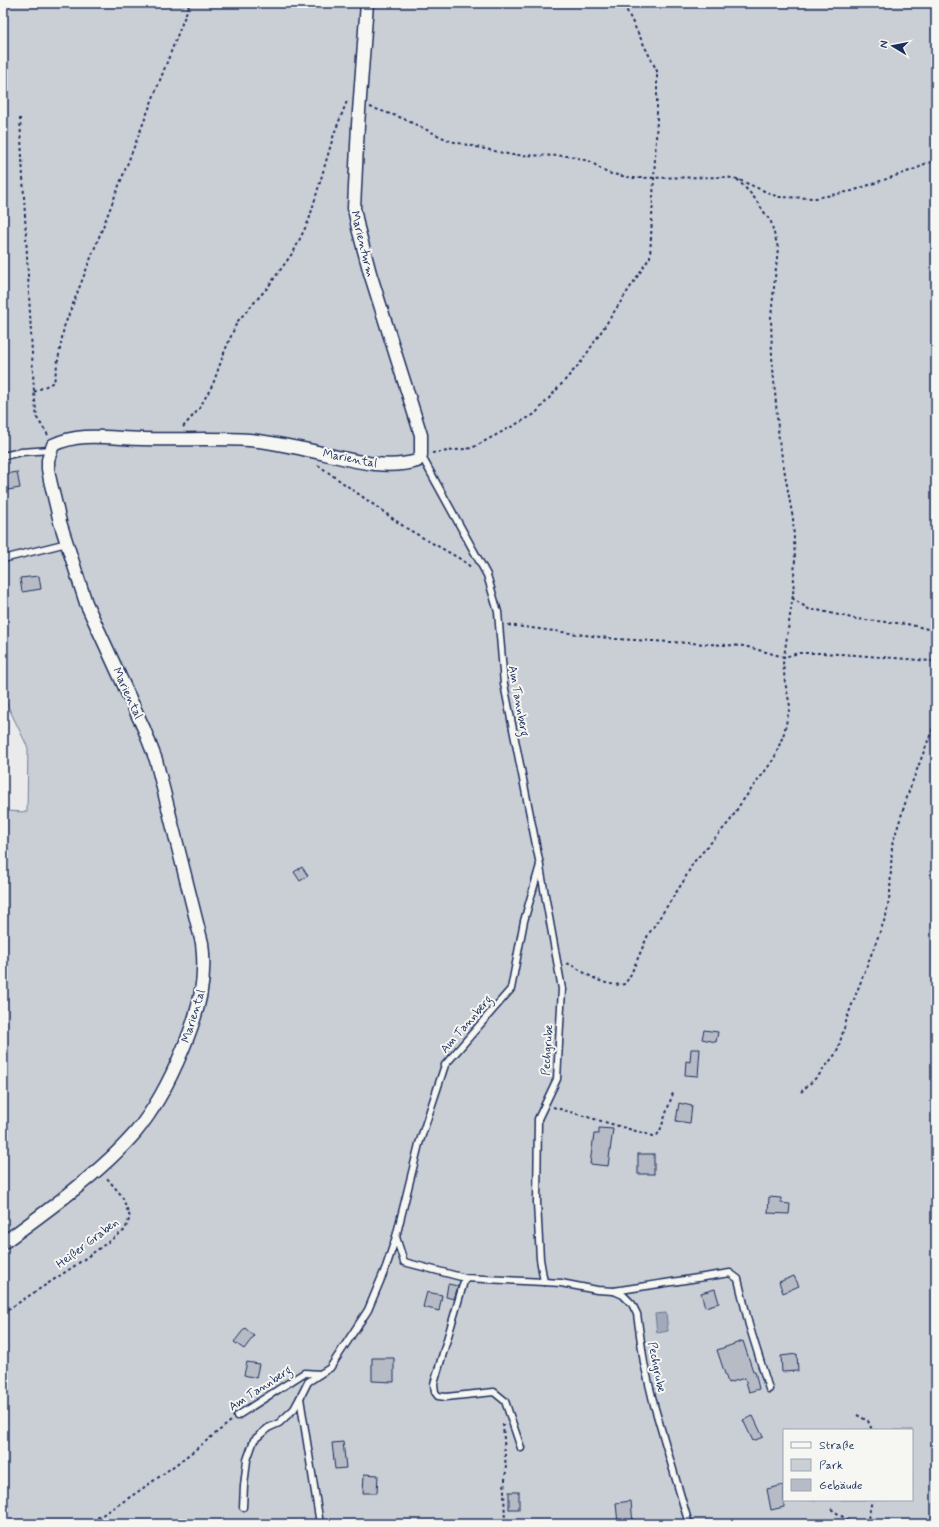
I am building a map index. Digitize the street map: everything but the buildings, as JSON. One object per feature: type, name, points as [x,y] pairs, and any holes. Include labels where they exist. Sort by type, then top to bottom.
[{"type":"street","name":"Marienturm","points":[[368,3],[354,208],[370,273],[421,435],[421,455]]},
{"type":"street","name":"Mariental","points":[[3,1243],[98,1169],[136,1132],[170,1078],[190,1031],[203,983],[205,963],[202,943],[156,760],[144,729],[86,603],[60,522],[50,480],[48,460],[52,447],[64,440],[88,436],[172,440],[251,440],[377,464],[410,464],[417,461],[421,455]]},
{"type":"lane","points":[[3,456],[52,447]]},
{"type":"lane","name":"Am Tannberg","points":[[237,1416],[304,1374],[320,1374],[330,1368],[368,1310],[386,1267],[396,1237],[418,1144],[445,1065],[511,989],[524,921],[540,865],[504,684],[498,612],[488,575],[421,455]]},
{"type":"lane","points":[[3,559],[67,543]]},
{"type":"lane","name":"Pechgrube","points":[[540,865],[562,990],[557,1079],[538,1119],[537,1203],[540,1259],[544,1282]]},
{"type":"lane","points":[[396,1237],[404,1262],[465,1278],[544,1282],[596,1290],[614,1291],[730,1273],[738,1279],[749,1326],[769,1389]]},
{"type":"lane","points":[[465,1278],[434,1384],[434,1392],[438,1396],[446,1397],[494,1392],[505,1401],[521,1448]]},
{"type":"lane","name":"Pechgrube","points":[[614,1291],[622,1295],[632,1304],[637,1314],[644,1363],[654,1405],[689,1524]]},
{"type":"lane","points":[[243,1507],[247,1460],[254,1440],[268,1428],[279,1423],[294,1409],[308,1382],[320,1374]]},
{"type":"lane","points":[[300,1398],[320,1524]]},
{"type":"path","points":[[34,392],[54,382],[64,327],[190,3]]},
{"type":"path","points":[[421,455],[472,448],[535,414],[582,361],[650,257],[657,119],[657,71],[623,3]]},
{"type":"path","points":[[172,440],[199,409],[213,384],[237,322],[268,287],[294,251],[309,220],[334,134],[349,96]]},
{"type":"path","points":[[360,103],[402,118],[450,141],[512,155],[571,156],[591,162],[607,172],[633,178],[726,177],[737,179],[778,197],[816,198],[852,190],[918,168],[926,163],[936,161]]},
{"type":"path","points":[[20,118],[34,392],[37,418],[52,447]]},
{"type":"path","points":[[557,958],[603,984],[616,986],[625,984],[648,935],[683,882],[693,863],[730,821],[741,802],[774,759],[784,733],[790,706],[785,682],[784,657],[792,598],[795,559],[793,519],[779,440],[772,356],[772,317],[778,248],[771,222],[754,196],[737,179]]},
{"type":"path","points":[[316,464],[362,496],[386,515],[426,541],[462,560],[473,568]]},
{"type":"path","points":[[792,598],[810,610],[817,610],[856,619],[902,623],[936,631]]},
{"type":"path","points":[[499,624],[616,639],[744,646],[784,657],[799,653],[856,654],[932,661],[936,663]]},
{"type":"path","points":[[801,1092],[819,1075],[837,1052],[848,1014],[886,916],[890,893],[892,845],[910,788],[936,720]]},
{"type":"path","points":[[545,1105],[653,1136],[660,1131],[673,1093]]},
{"type":"path","name":"Heißer Graben","points":[[3,1313],[73,1267],[125,1230],[130,1217],[122,1196],[98,1169]]},
{"type":"path","points":[[857,1415],[868,1421],[872,1429]]},
{"type":"path","name":"Am Tannberg","points":[[87,1524],[113,1509],[205,1442],[237,1416]]},
{"type":"path","points":[[502,1420],[506,1471],[504,1489],[505,1524]]},
{"type":"path","points":[[867,1524],[872,1501]]},
{"type":"path","points":[[831,1509],[851,1524]]},
{"type":"green space","points":[[3,3],[936,3],[936,1524],[3,1524],[3,811],[27,812],[28,748],[3,696]]},
{"type":"water","points":[[666,1313],[668,1331],[657,1333],[655,1314]]}]
